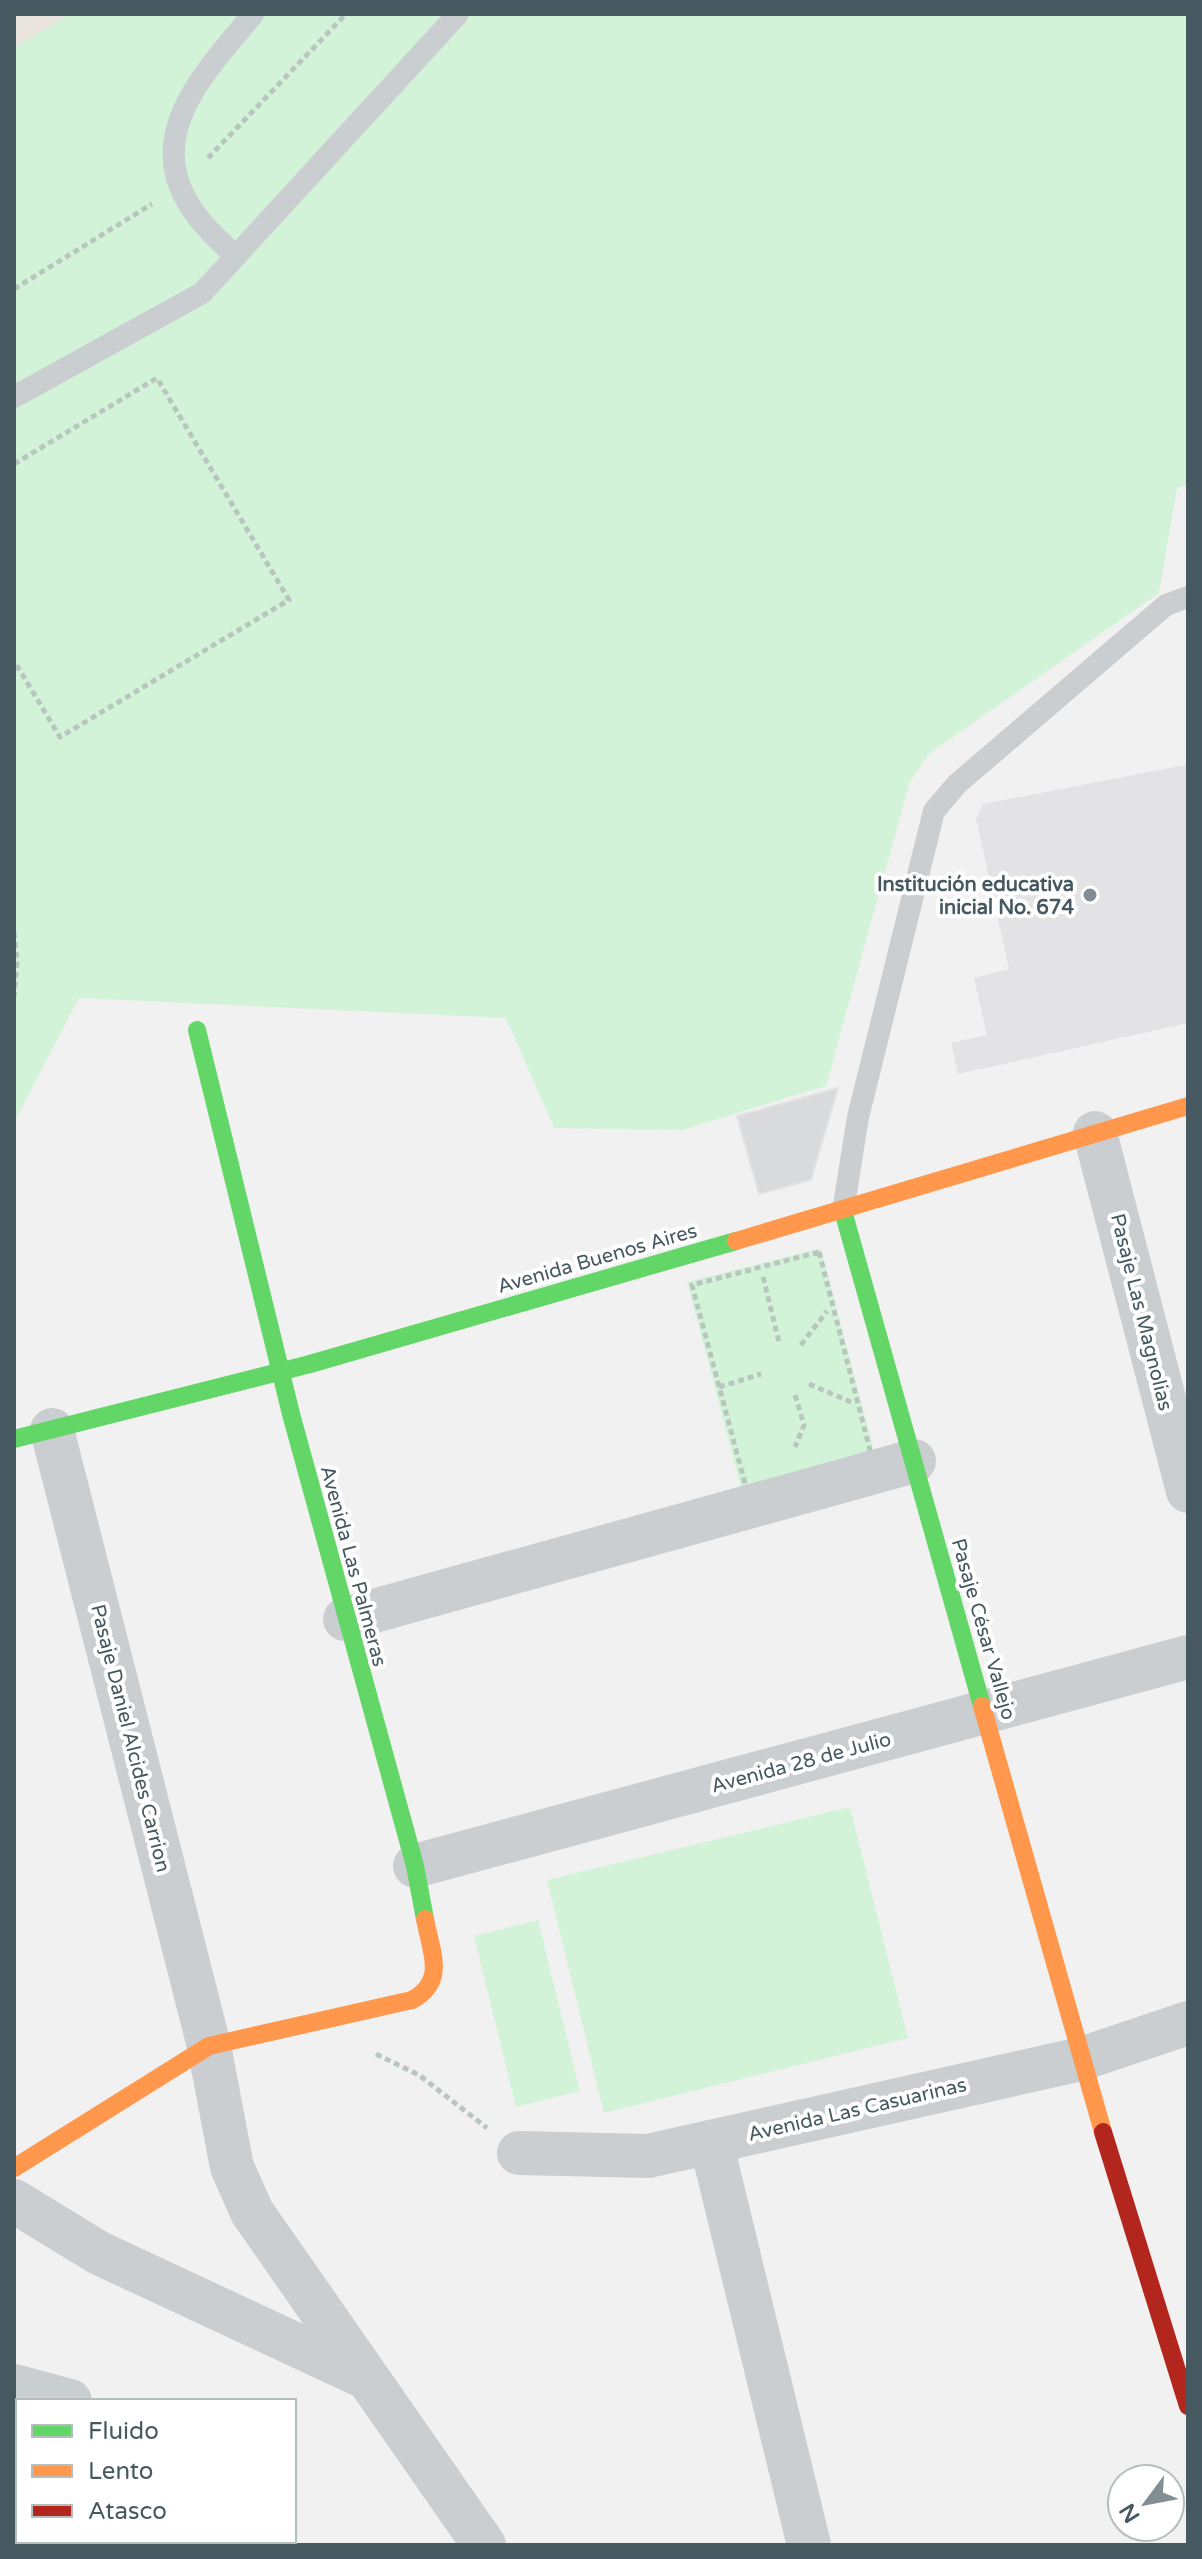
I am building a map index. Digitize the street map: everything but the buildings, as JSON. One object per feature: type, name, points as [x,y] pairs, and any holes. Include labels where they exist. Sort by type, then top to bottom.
[{"type":"street","name":"Avenida Las Palmeras","points":[[197,1030],[280,1371],[345,1619],[415,1866],[435,1973],[428,1991],[412,2000],[308,2022]]},
{"type":"street","name":"Avenida Buenos Aires","points":[[33,1435],[280,1371],[843,1211],[1188,1106]]},
{"type":"street","name":"Pasaje Las Magnolias","points":[[1095,1133],[1188,1491]]},
{"type":"street","name":"Pasaje César Vallejo","points":[[843,1211],[1081,2059],[1188,2406]]},
{"type":"street","name":"Pasaje Daniel Alcides Carrion","points":[[33,1435],[209,2046],[232,2167],[252,2212],[484,2545]]},
{"type":"street","points":[[345,1619],[914,1461]]},
{"type":"street","name":"Avenida 28 de Julio","points":[[415,1866],[1188,1657]]},
{"type":"street","points":[[14,2168],[209,2046],[308,2022]]},
{"type":"street","name":"Avenida Las Casuarinas","points":[[519,2153],[648,2156],[1081,2059],[1188,2023]]},
{"type":"street","points":[[711,2142],[809,2545]]},
{"type":"street","points":[[14,2201],[99,2253],[368,2379]]},
{"type":"street","points":[[14,2386],[63,2399]]},
{"type":"lane","points":[[235,256],[198,218],[186,200],[174,158],[175,132],[182,108],[195,85],[253,14]]},
{"type":"lane","points":[[14,397],[202,293],[458,14]]},
{"type":"lane","points":[[843,1211],[858,1117],[934,811],[957,784],[1166,605],[1188,597]]},
{"type":"path","points":[[14,464],[157,378],[289,600],[60,737],[14,661]]},
{"type":"path","points":[[14,932],[17,962],[14,997]]},
{"type":"path","points":[[819,1252],[832,1303],[872,1458],[747,1491],[692,1285],[819,1252]]},
{"type":"path","points":[[761,1268],[779,1342]]},
{"type":"path","points":[[801,1345],[832,1303]]},
{"type":"path","points":[[719,1387],[761,1374]]},
{"type":"path","points":[[809,1384],[859,1406]]},
{"type":"path","points":[[793,1453],[804,1425],[795,1395]]},
{"type":"path","points":[[782,1481],[788,1467]]},
{"type":"path","points":[[308,2022],[419,2075],[519,2153]]},
{"type":"shaded area","name":"Institución educativa inicial No. 674","points":[[1185,765],[1188,768],[1188,1023],[958,1074],[951,1043],[987,1035],[974,978],[1009,969],[976,819],[983,804]]},
{"type":"green space","points":[[14,14],[1188,14],[1188,485],[1177,488],[1159,593],[930,753],[910,781],[826,1086],[682,1130],[554,1128],[506,1018],[79,998],[14,1123]]},
{"type":"green space","points":[[821,1248],[877,1462],[743,1496],[687,1282]]},
{"type":"green space","points":[[850,1807],[908,2038],[604,2113],[547,1880]]},
{"type":"green space","points":[[538,1920],[580,2091],[516,2107],[474,1936]]},
{"type":"sand","points":[[14,14],[70,14],[14,48]]},
{"type":"traffic: fast","points":[[197,1030],[291,1414],[415,1866],[425,1919]]},
{"type":"traffic: fast","points":[[843,1211],[982,1706]]},
{"type":"traffic: fast","points":[[14,1439],[310,1364],[736,1241]]},
{"type":"traffic: slow","points":[[736,1241],[1188,1106]]},
{"type":"traffic: slow","points":[[982,1706],[1103,2132]]},
{"type":"traffic: slow","points":[[14,2168],[209,2046],[412,2000],[430,1984],[433,1975],[433,1954],[425,1919]]},
{"type":"traffic: jam","points":[[1103,2132],[1188,2406]]},
{"type":"place","name":"Institución educativa inicial No. 674","points":[[1090,895]]}]
